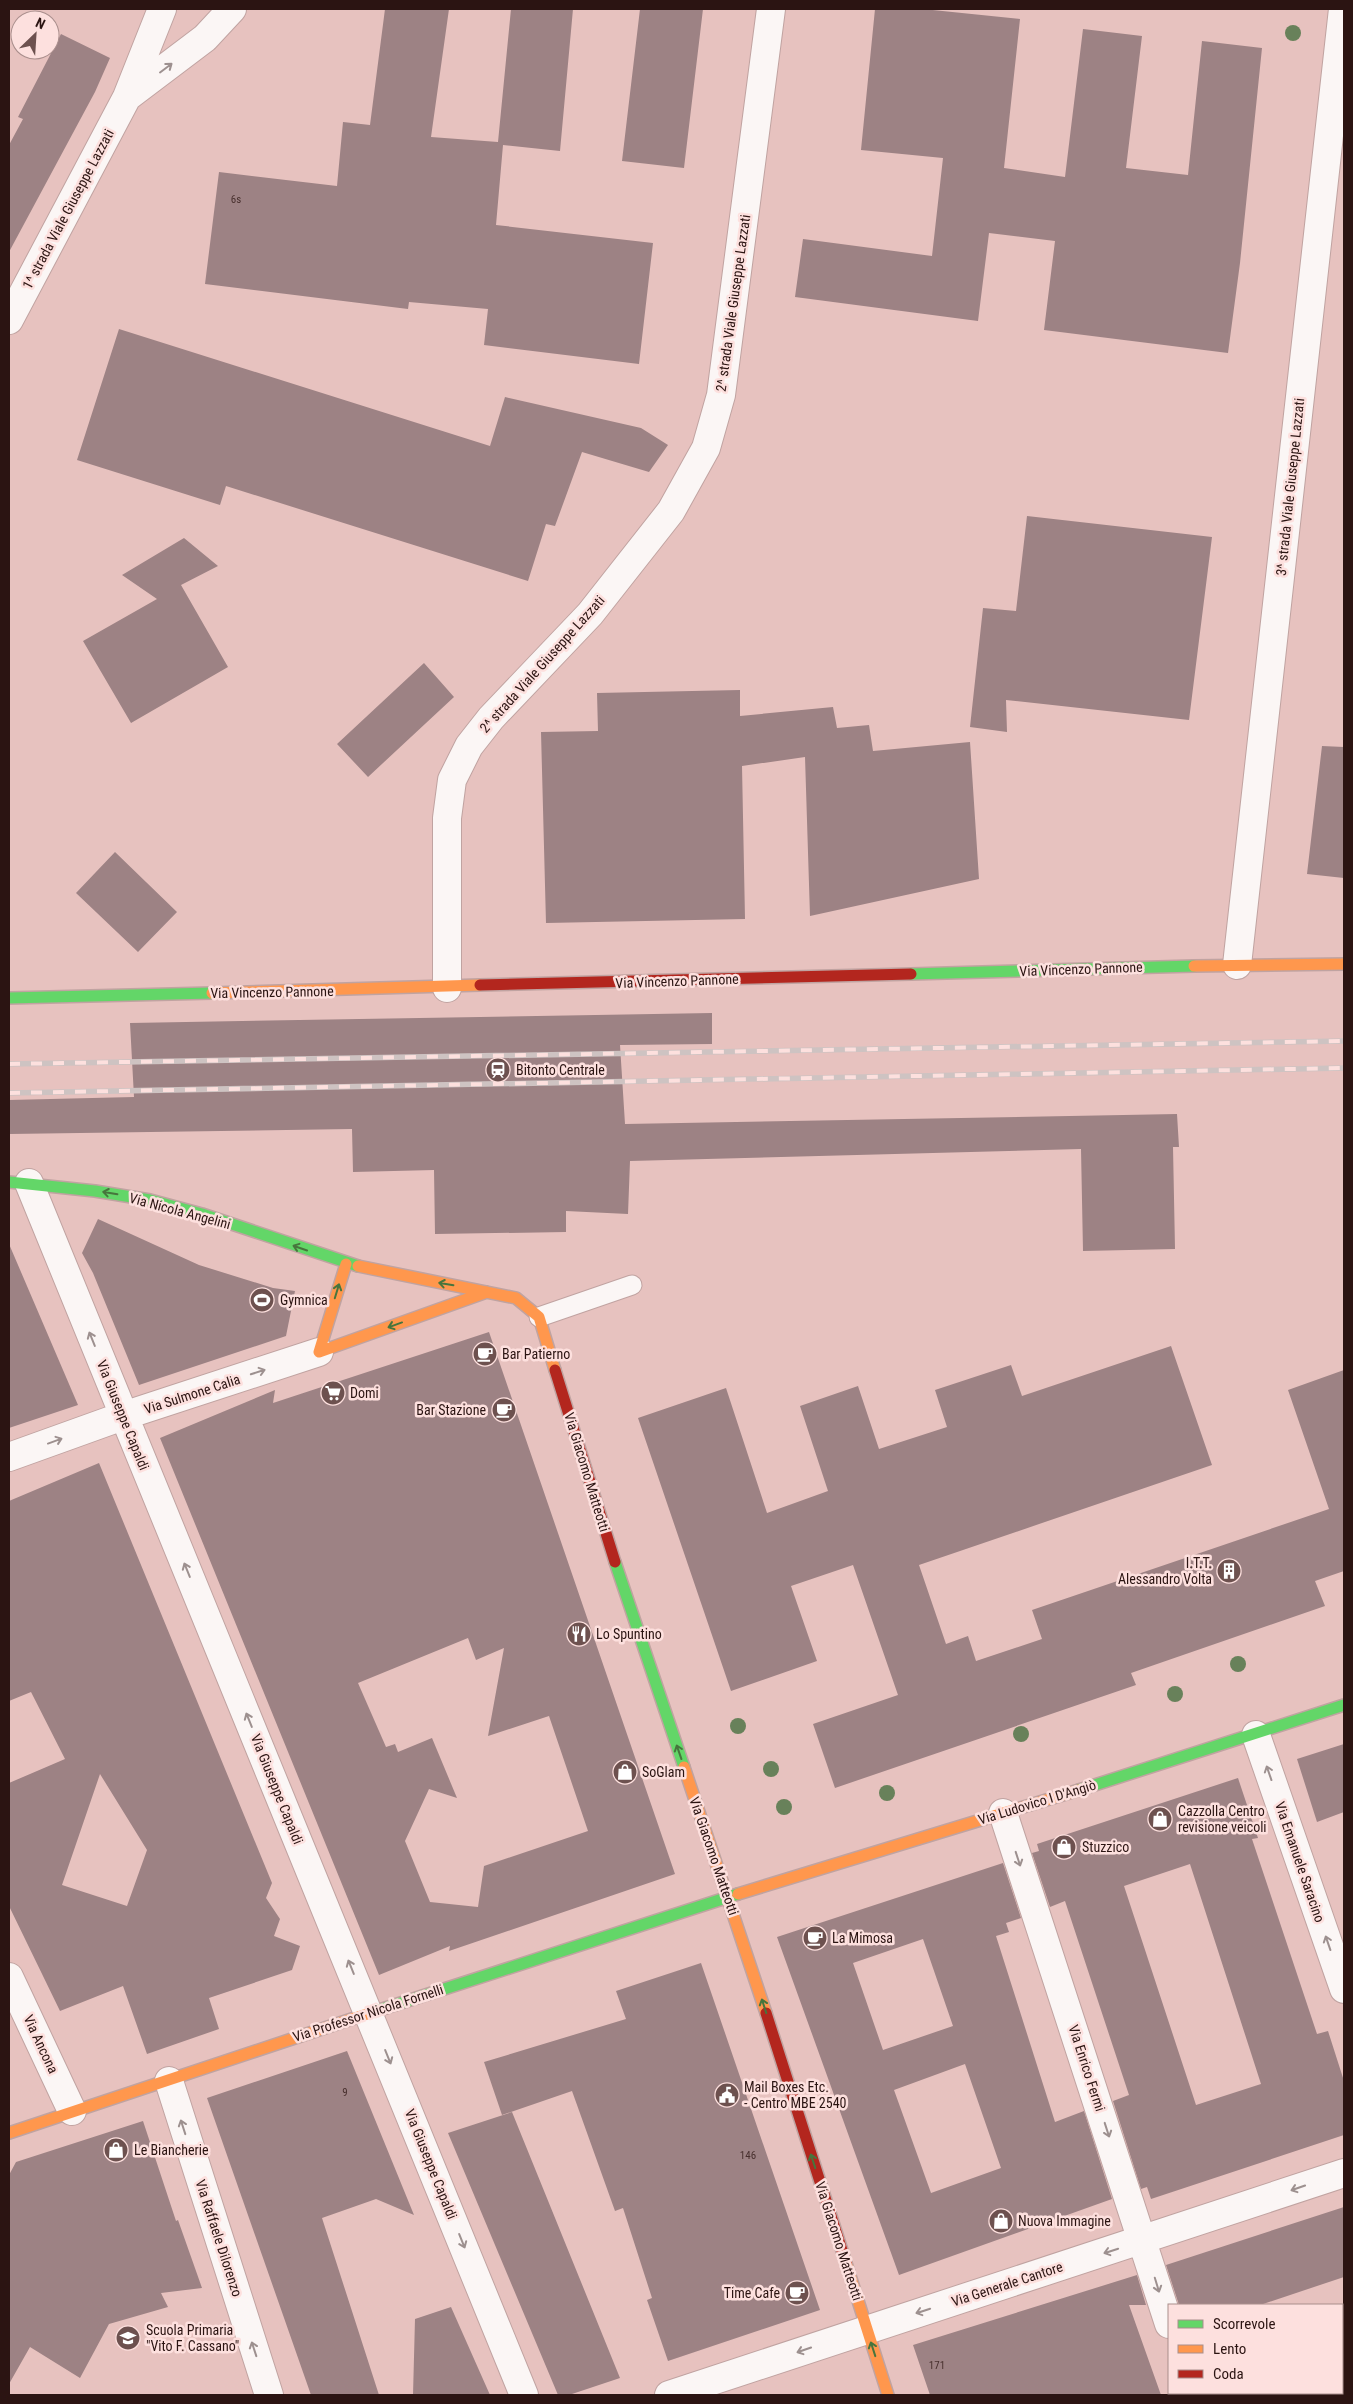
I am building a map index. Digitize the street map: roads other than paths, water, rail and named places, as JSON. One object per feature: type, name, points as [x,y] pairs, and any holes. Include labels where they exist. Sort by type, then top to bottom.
[{"type":"street","name":"1^ strada Viale Giuseppe Lazzati","points":[[9,320],[127,97],[162,9]]},
{"type":"street","name":"1^ strada Viale Giuseppe Lazzati","points":[[127,97],[205,38],[232,9]]},
{"type":"street","name":"2^ strada Viale Giuseppe Lazzati","points":[[447,988],[447,818],[452,780],[469,746],[491,718],[590,614],[671,511],[706,448],[721,395],[772,9]]},
{"type":"street","name":"3^ strada Viale Giuseppe Lazzati","points":[[1237,965],[1343,9]]},
{"type":"street","name":"Via Vincenzo Pannone","points":[[9,998],[447,988],[1237,965],[1344,964]]},
{"type":"street","name":"Via Nicola Angelini","points":[[19,1182],[150,1200],[202,1214],[346,1264],[490,1291],[516,1298],[539,1317]]},
{"type":"street","name":"Via Giuseppe Capaldi","points":[[19,1182],[123,1416],[370,2012],[524,2395]]},
{"type":"street","points":[[319,1352],[346,1264]]},
{"type":"street","points":[[319,1352],[490,1291]]},
{"type":"street","name":"Via Giacomo Matteotti","points":[[539,1317],[622,1586],[729,1896],[888,2395]]},
{"type":"street","name":"Via Sulmone Calia","points":[[9,1457],[123,1416],[319,1352]]},
{"type":"street","name":"Via Ludovico I D'Angiò","points":[[729,1896],[1256,1735],[1344,1705]]},
{"type":"street","name":"Via Emanuele Saracino","points":[[1256,1735],[1344,1990]]},
{"type":"street","name":"Via Enrico Fermi","points":[[1003,1813],[1168,2321]]},
{"type":"street","name":"Via Professor Nicola Fornelli","points":[[9,2132],[169,2081],[370,2012],[729,1896]]},
{"type":"street","name":"Via Ancona","points":[[9,1977],[72,2111]]},
{"type":"street","name":"Via Raffaele Dilorenzo","points":[[169,2081],[269,2395]]},
{"type":"street","name":"Via Generale Cantore","points":[[669,2395],[1344,2173]]},
{"type":"lane","points":[[539,1317],[632,1285]]},
{"type":"railway","points":[[9,1064],[1344,1041]]},
{"type":"railway","points":[[9,1093],[1344,1068]]},
{"type":"place","name":"Bitonto Centrale","points":[[498,1070]]},
{"type":"place","name":"Gymnica","points":[[262,1300]]},
{"type":"place","name":"Bar Patierno","points":[[485,1354]]},
{"type":"place","name":"Domi","points":[[333,1393]]},
{"type":"place","name":"Bar Stazione","points":[[504,1410]]},
{"type":"place","name":"I.T.T. Alessandro Volta","points":[[1229,1571]]},
{"type":"place","name":"Lo Spuntino","points":[[579,1634]]},
{"type":"place","name":"SoGlam","points":[[625,1772]]},
{"type":"place","name":"Cazzolla Centro revisione veicoli","points":[[1160,1819]]},
{"type":"place","name":"Stuzzico","points":[[1064,1847]]},
{"type":"place","name":"La Mimosa","points":[[815,1938]]},
{"type":"place","name":"Mail Boxes Etc. - Centro MBE 2540","points":[[727,2095]]},
{"type":"place","name":"Le Biancherie","points":[[116,2150]]},
{"type":"place","name":"Nuova Immagine","points":[[1001,2221]]},
{"type":"place","name":"Time Cafe","points":[[797,2293]]},
{"type":"place","name":"Scuola Primaria \"Vito F. Cassano\"","points":[[128,2338]]}]
